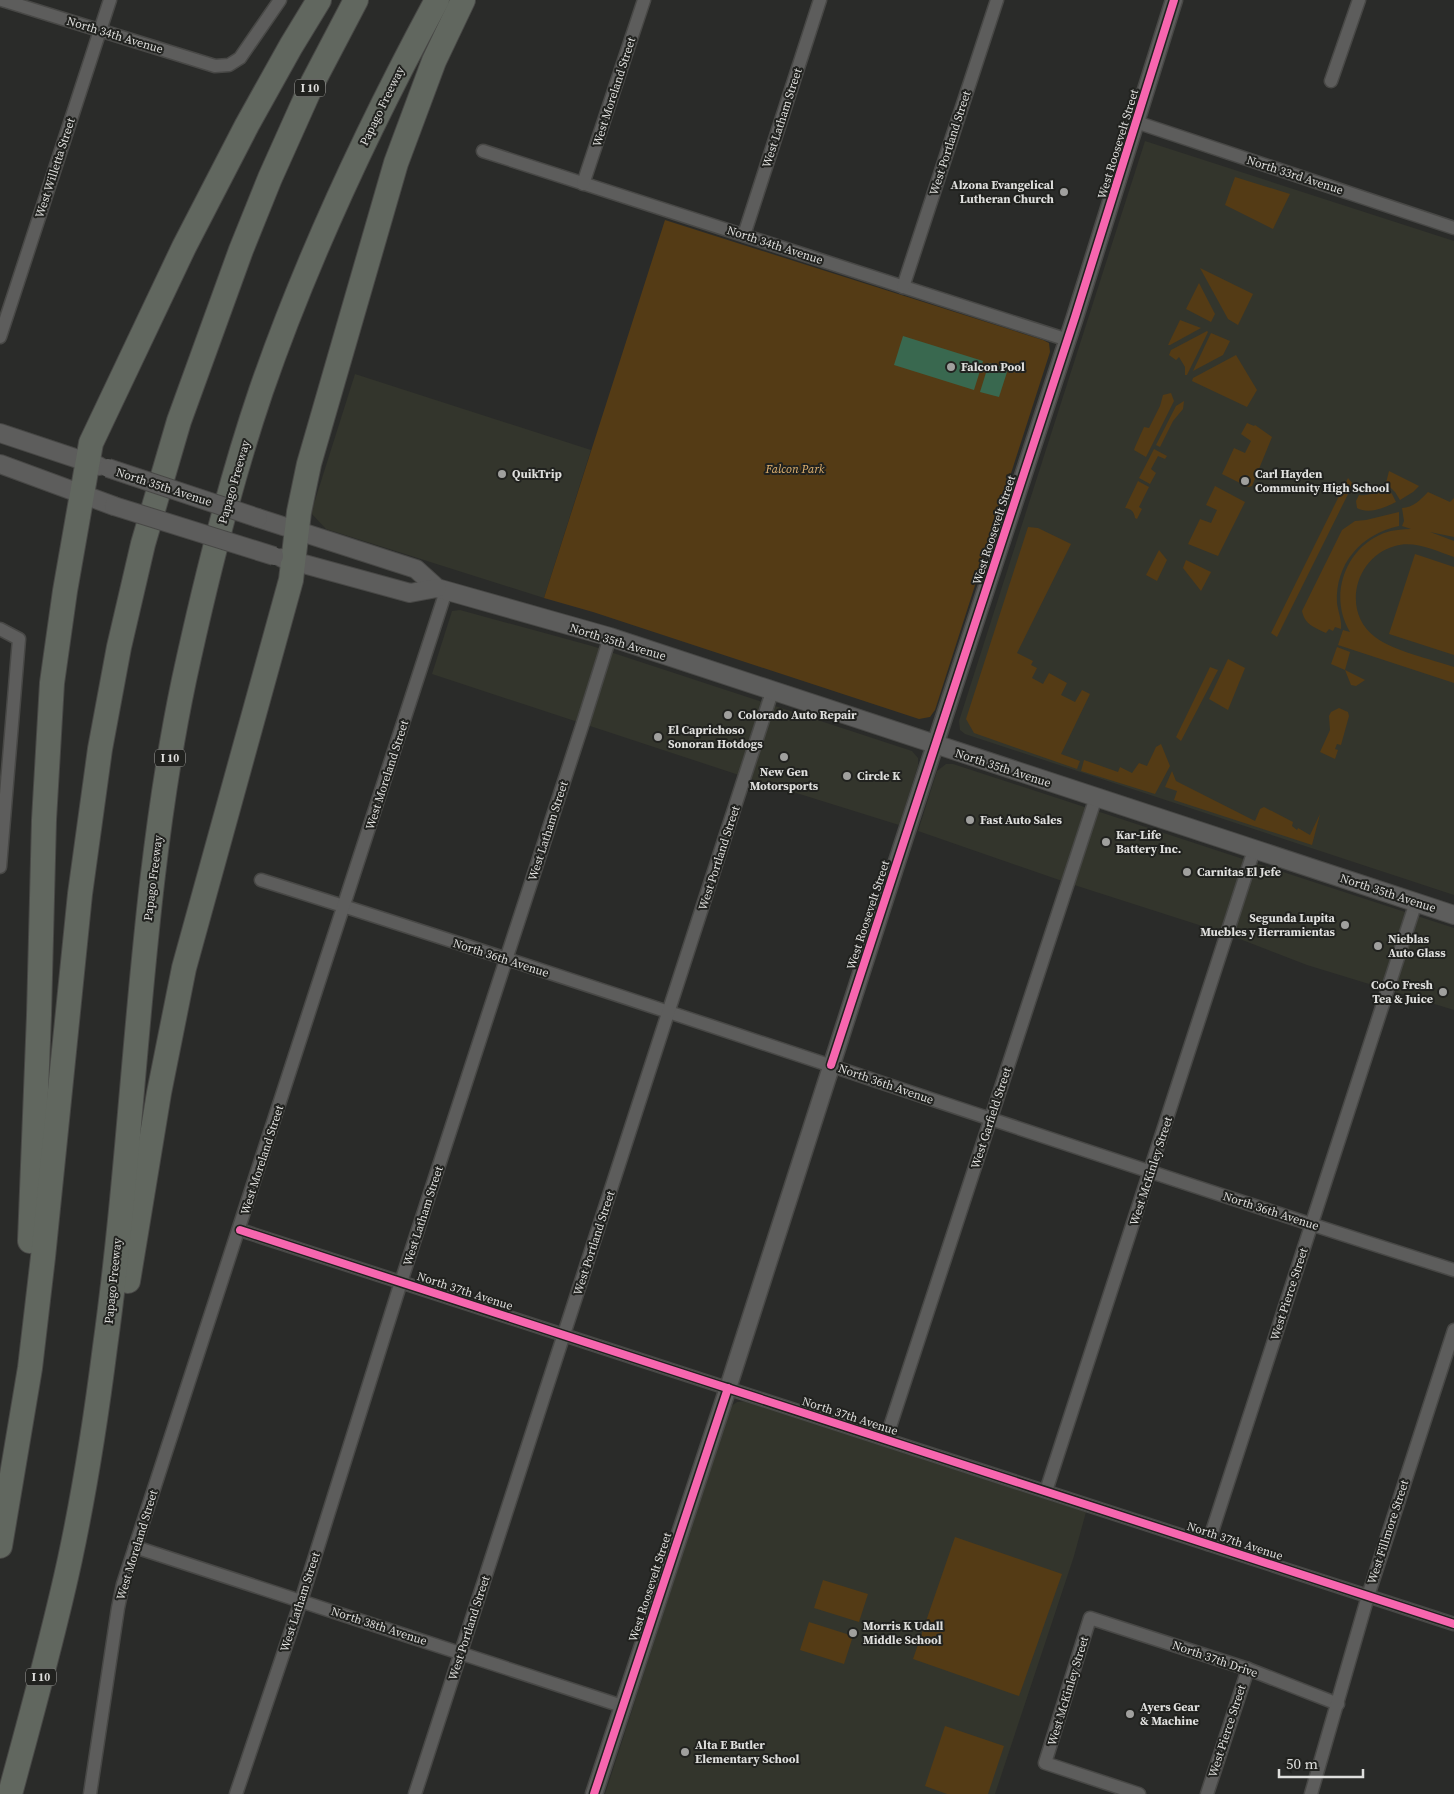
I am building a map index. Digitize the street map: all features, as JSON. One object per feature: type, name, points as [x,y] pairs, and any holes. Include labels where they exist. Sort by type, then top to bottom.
[{"type":"highway","points":[[13,1474],[26,1312],[34,1154],[44,820],[52,684],[65,591],[98,465],[91,443],[184,247],[270,83],[320,0]]},
{"type":"highway","name":"I 10","points":[[0,1546],[30,1368],[82,874],[100,749],[119,647],[143,544],[179,421],[241,250],[270,178],[313,82],[356,0]]},
{"type":"highway","name":"Papago Freeway","points":[[10,1794],[50,1645],[70,1559],[89,1452],[106,1344],[148,922],[162,808],[183,682],[204,590],[233,479],[260,394],[288,316],[313,253],[373,123],[437,0]]},
{"type":"highway","points":[[70,1559],[112,1388],[137,1221],[159,1093],[184,968],[288,589],[284,559],[288,528],[309,464],[396,163],[434,62],[463,0]]},
{"type":"main road","name":"North 35th Avenue","points":[[0,433],[416,569],[441,589],[610,638],[1454,915]]},
{"type":"main road","name":"North 35th Avenue","points":[[0,464],[89,498],[284,559],[410,593],[441,589]]},
{"type":"street","name":"North 34th Avenue","points":[[2,0],[215,66],[228,65],[240,58],[280,0]]},
{"type":"street","name":"West Willetta Street","points":[[0,337],[110,0]]},
{"type":"street","name":"West Moreland Street","points":[[583,184],[644,0]]},
{"type":"street","name":"West Latham Street","points":[[744,235],[820,0]]},
{"type":"street","name":"West Portland Street","points":[[903,287],[997,0]]},
{"type":"street","name":"West Roosevelt Street","points":[[594,1794],[728,1388],[831,1065],[1068,340],[1174,0]]},
{"type":"street","points":[[1331,81],[1359,0]]},
{"type":"street","name":"North 33rd Avenue","points":[[1136,122],[1454,228]]},
{"type":"street","name":"North 34th Avenue","points":[[483,151],[1068,340]]},
{"type":"street","name":"West Moreland Street","points":[[90,1794],[118,1608],[135,1547],[240,1230],[344,906],[441,589]]},
{"type":"street","points":[[0,629],[19,639],[3,792],[0,867]]},
{"type":"street","name":"West Latham Street","points":[[236,1794],[301,1601],[401,1282],[610,638]]},
{"type":"street","name":"West Portland Street","points":[[415,1794],[772,692]]},
{"type":"street","name":"West Garfield Street","points":[[886,1440],[1096,797]]},
{"type":"street","name":"West McKinley Street","points":[[1046,1491],[1254,850]]},
{"type":"street","name":"North 36th Avenue","points":[[261,880],[1454,1270]]},
{"type":"street","name":"West Pierce Street","points":[[1208,1544],[1416,902]]},
{"type":"street","name":"North 37th Avenue","points":[[240,1230],[1454,1624]]},
{"type":"street","name":"West Fillmore Street","points":[[1311,1794],[1368,1596],[1454,1330]]},
{"type":"street","name":"North 38th Avenue","points":[[135,1547],[622,1706]]},
{"type":"street","name":"West McKinley Street","points":[[1090,1618],[1045,1763],[1139,1794]]},
{"type":"street","name":"North 37th Drive","points":[[1090,1618],[1248,1669],[1338,1704]]},
{"type":"street","name":"West Pierce Street","points":[[1207,1794],[1248,1669]]},
{"type":"shaded area","name":"Carl Hayden Community High School","points":[[1145,141],[1454,241],[1454,895],[965,734],[960,730],[959,721]]},
{"type":"shaded area","points":[[903,336],[983,361],[974,390],[894,365]]},
{"type":"shaded area","points":[[989,363],[1008,369],[999,397],[980,392]]},
{"type":"shaded area","points":[[355,374],[591,450],[544,598],[326,529],[311,513]]},
{"type":"shaded area","points":[[460,610],[592,646],[912,751],[918,758],[918,766],[899,825],[745,777],[432,674],[452,611]]},
{"type":"shaded area","points":[[946,764],[953,764],[1454,928],[1454,1010],[1307,965],[1227,934],[1068,883],[918,831],[937,771]]},
{"type":"shaded area","name":"Morris K Udall Middle School","points":[[747,1401],[1086,1512],[1074,1556],[995,1794],[605,1794],[730,1407],[737,1402]]},
{"type":"green space","points":[[1235,177],[1290,194],[1273,229],[1225,205]]},
{"type":"green space","name":"Falcon Park","points":[[665,220],[1049,343],[1050,352],[935,710],[930,717],[919,719],[593,612],[544,598]]},
{"type":"green space","points":[[1200,268],[1253,294],[1238,325],[1228,319]]},
{"type":"green space","points":[[1199,283],[1215,314],[1211,322],[1186,309]]},
{"type":"green space","points":[[1180,320],[1201,328],[1168,345]]},
{"type":"green space","points":[[1207,331],[1187,375],[1185,375],[1185,367],[1179,357],[1176,360],[1169,355],[1171,350]]},
{"type":"green space","points":[[1211,333],[1230,341],[1223,355],[1193,371]]},
{"type":"green space","points":[[1236,355],[1257,390],[1247,407],[1192,381],[1193,378]]},
{"type":"green space","points":[[1171,393],[1174,401],[1146,457],[1134,450],[1135,447],[1144,427],[1149,428],[1160,406],[1163,395]]},
{"type":"green space","points":[[1184,401],[1183,409],[1173,421],[1160,447],[1156,445],[1176,406]]},
{"type":"green space","points":[[1247,423],[1255,425],[1272,437],[1252,486],[1248,487],[1222,474],[1234,448],[1245,453],[1251,441],[1241,434]]},
{"type":"green space","points":[[1154,449],[1167,456],[1165,459],[1158,456],[1151,469],[1156,473],[1150,484],[1139,478]]},
{"type":"green space","points":[[1389,471],[1419,486],[1400,500],[1386,483]]},
{"type":"green space","points":[[1348,478],[1353,484],[1277,637],[1271,633]]},
{"type":"green space","points":[[1138,481],[1149,487],[1139,507],[1142,509],[1137,519],[1132,511],[1125,508]]},
{"type":"green space","points":[[1215,486],[1245,502],[1218,556],[1188,544],[1200,519],[1211,523],[1217,510],[1206,505]]},
{"type":"green space","points":[[1384,486],[1392,494],[1396,502],[1382,508],[1367,511],[1357,508],[1356,501],[1359,495],[1373,494]]},
{"type":"green space","points":[[1428,492],[1450,502],[1454,498],[1454,537],[1430,532],[1454,541],[1454,557],[1410,544],[1395,546],[1381,552],[1370,561],[1362,573],[1357,586],[1356,600],[1358,613],[1364,626],[1375,637],[1402,651],[1454,667],[1454,683],[1338,645],[1343,630],[1350,632],[1344,618],[1341,589],[1350,561],[1370,540],[1387,532],[1411,529],[1402,526],[1404,521],[1402,508],[1413,505]]},
{"type":"green space","points":[[1399,512],[1399,526],[1385,530],[1362,544],[1353,553],[1340,576],[1337,603],[1341,629],[1335,627],[1333,631],[1329,629],[1326,633],[1311,625],[1305,620],[1302,611],[1342,530],[1355,521]]},
{"type":"green space","points":[[1028,527],[1038,528],[1071,544],[1017,653],[1033,661],[1031,665],[1037,668],[1032,678],[1043,684],[1049,673],[1067,683],[1061,695],[1075,702],[1082,690],[1090,694],[1061,754],[1080,761],[1077,769],[974,733],[966,719]]},
{"type":"green space","points":[[1159,550],[1167,560],[1157,581],[1146,575]]},
{"type":"green space","points":[[1415,554],[1454,567],[1454,655],[1389,634]]},
{"type":"green space","points":[[1186,560],[1211,572],[1201,591],[1183,568]]},
{"type":"green space","points":[[1337,647],[1350,652],[1345,670],[1331,664]]},
{"type":"green space","points":[[1228,659],[1245,668],[1228,710],[1209,699]]},
{"type":"green space","points":[[1210,667],[1218,670],[1181,741],[1176,737]]},
{"type":"green space","points":[[1345,670],[1365,680],[1356,686],[1351,685]]},
{"type":"green space","points":[[1339,708],[1348,712],[1349,716],[1341,745],[1337,744],[1335,749],[1338,750],[1335,759],[1320,752],[1330,730],[1329,716],[1331,712]]},
{"type":"green space","points":[[1161,744],[1170,766],[1155,794],[1081,771],[1084,760],[1118,772],[1120,767],[1132,773],[1139,763],[1147,766],[1156,747]]},
{"type":"green space","points":[[1172,771],[1176,781],[1255,821],[1260,809],[1264,807],[1293,822],[1292,826],[1297,830],[1298,828],[1310,835],[1320,814],[1312,845],[1174,800],[1177,791],[1165,787]]},
{"type":"green space","points":[[955,1537],[1062,1574],[1019,1696],[913,1659]]},
{"type":"green space","points":[[823,1580],[868,1594],[859,1622],[814,1608]]},
{"type":"green space","points":[[809,1622],[853,1636],[844,1664],[800,1650]]},
{"type":"green space","points":[[945,1726],[1004,1746],[988,1794],[947,1794],[925,1786]]},
{"type":"cycle path","points":[[831,1065],[1075,317],[1174,0]]},
{"type":"cycle path","points":[[240,1230],[1454,1624]]},
{"type":"cycle path","points":[[594,1794],[728,1388]]},
{"type":"place","name":"Alzona Evangelical Lutheran Church","points":[[1064,192]]},
{"type":"place","name":"Falcon Pool","points":[[951,367]]},
{"type":"place","name":"QuikTrip","points":[[502,474]]},
{"type":"place","name":"Carl Hayden Community High School","points":[[1245,481]]},
{"type":"place","name":"Colorado Auto Repair","points":[[728,715]]},
{"type":"place","name":"El Caprichoso Sonoran Hotdogs","points":[[658,737]]},
{"type":"place","name":"New Gen Motorsports","points":[[784,757]]},
{"type":"place","name":"Circle K","points":[[847,776]]},
{"type":"place","name":"Fast Auto Sales","points":[[970,820]]},
{"type":"place","name":"Kar-Life Battery Inc.","points":[[1106,842]]},
{"type":"place","name":"Carnitas El Jefe","points":[[1187,872]]},
{"type":"place","name":"Segunda Lupita Muebles y Herramientas","points":[[1345,925]]},
{"type":"place","name":"Nieblas Auto Glass","points":[[1378,946]]},
{"type":"place","name":"CoCo Fresh Tea & Juice","points":[[1443,992]]},
{"type":"place","name":"Morris K Udall Middle School","points":[[853,1633]]},
{"type":"place","name":"Ayers Gear & Machine","points":[[1130,1714]]},
{"type":"place","name":"Alta E Butler Elementary School","points":[[685,1752]]}]
